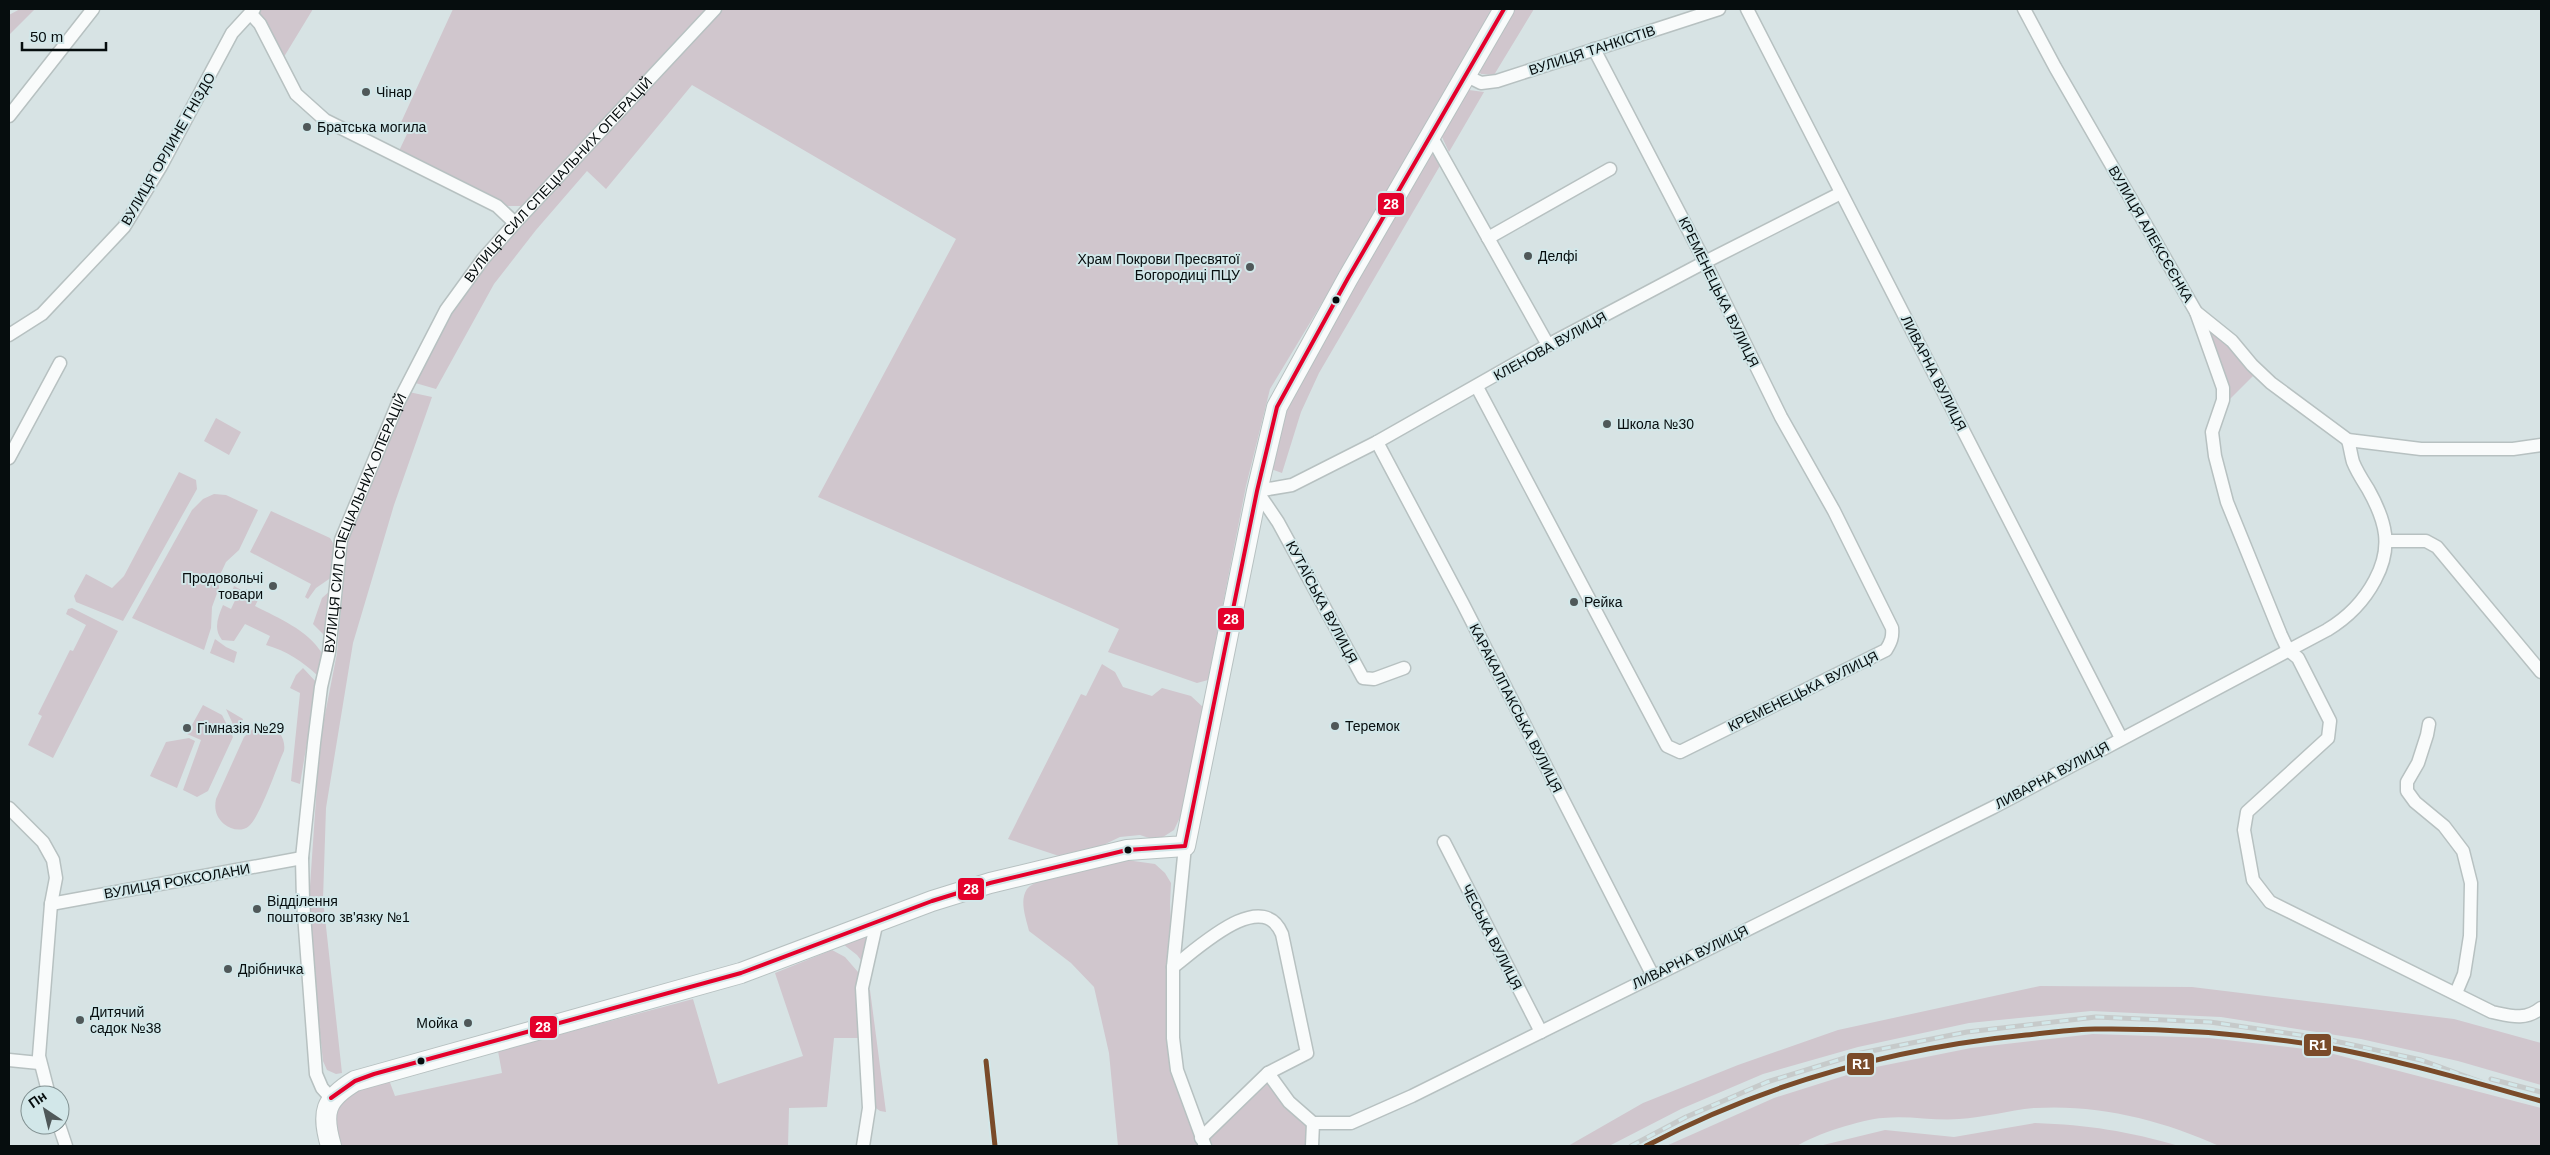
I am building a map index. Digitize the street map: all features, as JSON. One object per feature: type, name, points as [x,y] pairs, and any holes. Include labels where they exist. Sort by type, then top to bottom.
[{"type":"main road","points":[[331,1146],[326,1113],[331,1098],[355,1081],[374,1074],[741,973],[877,921],[965,891],[1080,860],[1127,850],[1185,846],[1257,491],[1282,396],[1504,9]]},
{"type":"street","points":[[9,116],[93,9]]},
{"type":"street","name":"ВУЛИЦЯ СИЛ СПЕЦІАЛЬНИХ ОПЕРАЦІЙ","points":[[331,1098],[322,1088],[316,1074],[303,900],[302,858],[314,743],[321,687],[329,652],[341,540],[398,403],[446,310],[483,259],[514,223],[715,9]]},
{"type":"street","name":"ВУЛИЦЯ ТАНКІСТІВ","points":[[1465,75],[1481,83],[1497,81],[1719,9]]},
{"type":"street","name":"ЛИВАРНА ВУЛИЦЯ","points":[[1747,9],[2121,738]]},
{"type":"street","name":"ВУЛИЦЯ АЛЕКСЄЄНКА","points":[[2024,9],[2055,67],[2196,312],[2212,322],[2271,383],[2348,440]]},
{"type":"street","points":[[253,12],[296,94],[325,120],[496,206],[514,223]]},
{"type":"street","name":"ВУЛИЦЯ ОРЛИНЕ ГНІЗДО","points":[[9,336],[42,314],[124,227],[162,166],[232,33],[253,12]]},
{"type":"street","name":"КРЕМЕНЕЦЬКА ВУЛИЦЯ","points":[[1477,387],[1667,746],[1680,752],[1886,650],[1893,636],[1892,628],[1834,512],[1781,417],[1705,262],[1594,49]]},
{"type":"street","points":[[1431,136],[1548,345]]},
{"type":"street","points":[[1488,238],[1610,169]]},
{"type":"street","name":"КЛЕНОВА ВУЛИЦЯ","points":[[1257,491],[1292,485],[1377,442],[1477,387],[1548,345],[1841,193]]},
{"type":"street","points":[[2196,312],[2223,388],[2223,400],[2212,432],[2215,456],[2225,492],[2288,650],[2298,658],[2330,721],[2328,738],[2247,812],[2244,830],[2253,880],[2270,902],[2492,1012],[2517,1018],[2534,1013],[2541,1008]]},
{"type":"street","points":[[9,458],[60,363]]},
{"type":"street","points":[[2541,445],[2513,448],[2421,449],[2348,440],[2354,463],[2374,500],[2387,541],[2426,541],[2436,547],[2539,670],[2541,680]]},
{"type":"street","name":"КАРАКАЛПАКСЬКА ВУЛИЦЯ","points":[[1377,442],[1463,604],[1653,976]]},
{"type":"street","name":"КУТАЇСЬКА ВУЛИЦЯ","points":[[1257,491],[1278,522],[1362,678],[1374,679],[1404,668]]},
{"type":"street","name":"ЛИВАРНА ВУЛИЦЯ","points":[[1313,1123],[1351,1123],[1412,1096],[1994,807],[2337,624],[2356,607],[2371,587],[2387,553],[2387,541]]},
{"type":"street","points":[[2429,724],[2418,763],[2407,782],[2407,791],[2415,802],[2444,826],[2463,851],[2467,867],[2470,883],[2470,936],[2464,974],[2456,993]]},
{"type":"street","points":[[9,808],[43,842],[53,860],[56,878],[51,904],[39,1062],[46,1085]]},
{"type":"street","name":"ЧЕСЬКА ВУЛИЦЯ","points":[[1444,842],[1540,1032]]},
{"type":"street","points":[[1173,967],[1230,926],[1246,917],[1262,916],[1276,924],[1282,934],[1308,1053],[1268,1073],[1203,1142],[1177,1070],[1173,1038],[1173,967],[1185,846]]},
{"type":"street","name":"ВУЛИЦЯ РОКСОЛАНИ","points":[[51,904],[302,858]]},
{"type":"street","points":[[864,1146],[870,1108],[862,988],[877,921]]},
{"type":"street","points":[[9,1060],[39,1062]]},
{"type":"street","points":[[1268,1073],[1290,1102],[1313,1123],[1312,1146]]},
{"type":"shaded area","points":[[20,9],[35,9],[9,35],[9,15]]},
{"type":"shaded area","points":[[254,9],[313,9],[279,65]]},
{"type":"shaded area","points":[[453,9],[709,9],[535,197],[521,206],[506,206],[399,151],[407,134],[398,129]]},
{"type":"shaded area","points":[[715,9],[1494,9],[1404,167],[1270,389],[1246,486],[1208,680],[1197,683],[1108,652],[1119,629],[818,497],[956,239],[692,85],[606,189],[587,171],[536,230],[494,284],[436,389],[412,382],[449,312],[486,261]]},
{"type":"shaded area","points":[[1511,9],[1534,9],[1494,75],[1481,74],[1478,70]]},
{"type":"shaded area","points":[[1469,90],[1484,92],[1449,152],[1441,135],[1463,93]]},
{"type":"shaded area","points":[[1432,152],[1441,164],[1319,373],[1301,412],[1282,473],[1271,469],[1283,408],[1428,154]]},
{"type":"shaded area","points":[[2210,325],[2255,374],[2228,401],[2204,330]]},
{"type":"shaded area","points":[[409,392],[432,397],[394,505],[353,643],[326,808],[323,899],[342,1073],[336,1074],[327,1070],[323,1061],[314,977],[309,901],[320,740],[337,653],[347,542]]},
{"type":"shaded area","points":[[216,418],[241,432],[229,455],[204,441]]},
{"type":"shaded area","points":[[179,472],[196,480],[197,489],[123,621],[76,602],[74,596],[86,574],[112,588],[124,576]]},
{"type":"shaded area","points":[[214,494],[226,495],[258,510],[239,550],[226,562],[219,577],[219,588],[212,607],[211,628],[204,650],[132,618],[192,510],[203,499]]},
{"type":"shaded area","points":[[271,511],[330,538],[336,548],[332,577],[316,588],[308,599],[305,597],[311,584],[250,552]]},
{"type":"shaded area","points":[[234,586],[245,592],[246,589],[260,596],[255,606],[292,625],[316,645],[322,653],[318,676],[294,657],[266,645],[270,636],[245,624],[234,641],[222,640],[217,627],[218,618],[223,605],[231,609],[238,594],[232,591]]},
{"type":"shaded area","points":[[331,590],[324,635],[313,624],[322,598]]},
{"type":"shaded area","points":[[72,608],[118,631],[53,758],[28,745],[42,716],[38,714],[70,650],[73,651],[86,625],[66,614],[68,609]]},
{"type":"shaded area","points":[[215,639],[237,652],[234,663],[210,653]]},
{"type":"shaded area","points":[[1102,664],[1115,672],[1123,687],[1152,696],[1162,688],[1191,696],[1204,708],[1182,813],[1174,830],[1163,837],[1152,839],[1140,835],[1120,837],[1099,847],[1059,856],[1008,839],[1081,694],[1086,696]]},
{"type":"shaded area","points":[[303,668],[317,683],[300,784],[291,781],[300,693],[290,688],[296,675]]},
{"type":"shaded area","points":[[203,705],[222,715],[233,737],[208,791],[197,797],[183,790],[201,740],[187,734]]},
{"type":"shaded area","points":[[226,709],[243,719],[237,733]]},
{"type":"shaded area","points":[[267,725],[278,731],[283,738],[284,751],[253,821],[246,828],[240,830],[233,829],[224,824],[217,816],[216,799],[244,737],[254,728]]},
{"type":"shaded area","points":[[189,738],[195,741],[177,788],[150,776],[166,742]]},
{"type":"shaded area","points":[[1126,860],[1155,864],[1165,873],[1171,883],[1173,1038],[1201,1137],[1268,1073],[1313,1123],[1312,1146],[1118,1146],[1109,1053],[1094,987],[1071,963],[1029,931],[1023,904],[1027,889],[1045,879]]},
{"type":"shaded area","points":[[877,921],[867,968],[857,955],[834,937]]},
{"type":"shaded area","points":[[832,950],[845,957],[858,972],[859,1038],[834,1038],[827,1107],[789,1108],[788,1146],[340,1146],[334,1122],[336,1110],[347,1097],[364,1088],[389,1080],[395,1096],[502,1073],[498,1051],[693,999],[718,1084],[803,1056],[775,973]]},
{"type":"shaded area","points":[[2040,986],[2192,987],[2454,1019],[2541,1043],[2541,1085],[2458,1061],[2361,1039],[2221,1017],[2091,1011],[1969,1023],[1858,1047],[1763,1074],[1681,1109],[1609,1146],[1568,1146],[1643,1103],[1738,1065],[1838,1030]]},
{"type":"shaded area","points":[[865,989],[870,990],[886,1112],[880,1111],[873,1106]]},
{"type":"shaded area","points":[[2093,1034],[2209,1038],[2322,1051],[2541,1108],[2541,1146],[2219,1146],[2153,1121],[2106,1111],[2058,1107],[2025,1109],[1959,1119],[1892,1117],[1874,1119],[1851,1124],[1797,1146],[1666,1146],[1774,1098],[1866,1069],[1971,1048]]},
{"type":"shaded area","points":[[2035,1123],[2073,1125],[2108,1130],[2142,1136],[2179,1146],[1819,1146],[1885,1130],[1954,1137]]},
{"type":"railway","points":[[1631,1146],[1686,1117],[1767,1082],[1861,1053],[1967,1032],[2096,1017],[2210,1022],[2321,1038],[2421,1060],[2509,1092]]},
{"type":"railway","points":[[986,1061],[995,1146]]},
{"type":"railway","points":[[2491,1079],[2541,1092]]},
{"type":"transit line","name":"28","points":[[331,1098],[355,1081],[374,1074],[741,973],[932,901],[990,883],[1127,850],[1185,846],[1257,491],[1277,407],[1348,278],[1504,9]]},
{"type":"transit line","name":"R1","points":[[1646,1146],[1737,1104],[1783,1087],[1879,1059],[1977,1041],[2086,1029],[2208,1033],[2265,1038],[2321,1046],[2404,1064],[2541,1101]]},
{"type":"transit line","name":"R1","points":[[986,1061],[995,1146]]},
{"type":"place","name":"Чінар","points":[[366,92]]},
{"type":"place","name":"Братська могила","points":[[307,127]]},
{"type":"place","name":"Делфі","points":[[1528,256]]},
{"type":"place","name":"Храм Покрови Пресвятої Богородиці ПЦУ","points":[[1250,267]]},
{"type":"place","name":"Школа №30","points":[[1607,424]]},
{"type":"place","name":"Продовольчі товари","points":[[273,586]]},
{"type":"place","name":"Рейка","points":[[1574,602]]},
{"type":"place","name":"Теремок","points":[[1335,726]]},
{"type":"place","name":"Гімназія №29","points":[[187,728]]},
{"type":"place","name":"Відділення поштового зв'язку №1","points":[[257,909]]},
{"type":"place","name":"Дрібничка","points":[[228,969]]},
{"type":"place","name":"Дитячий садок №38","points":[[80,1020]]},
{"type":"place","name":"Мойка","points":[[468,1023]]}]
